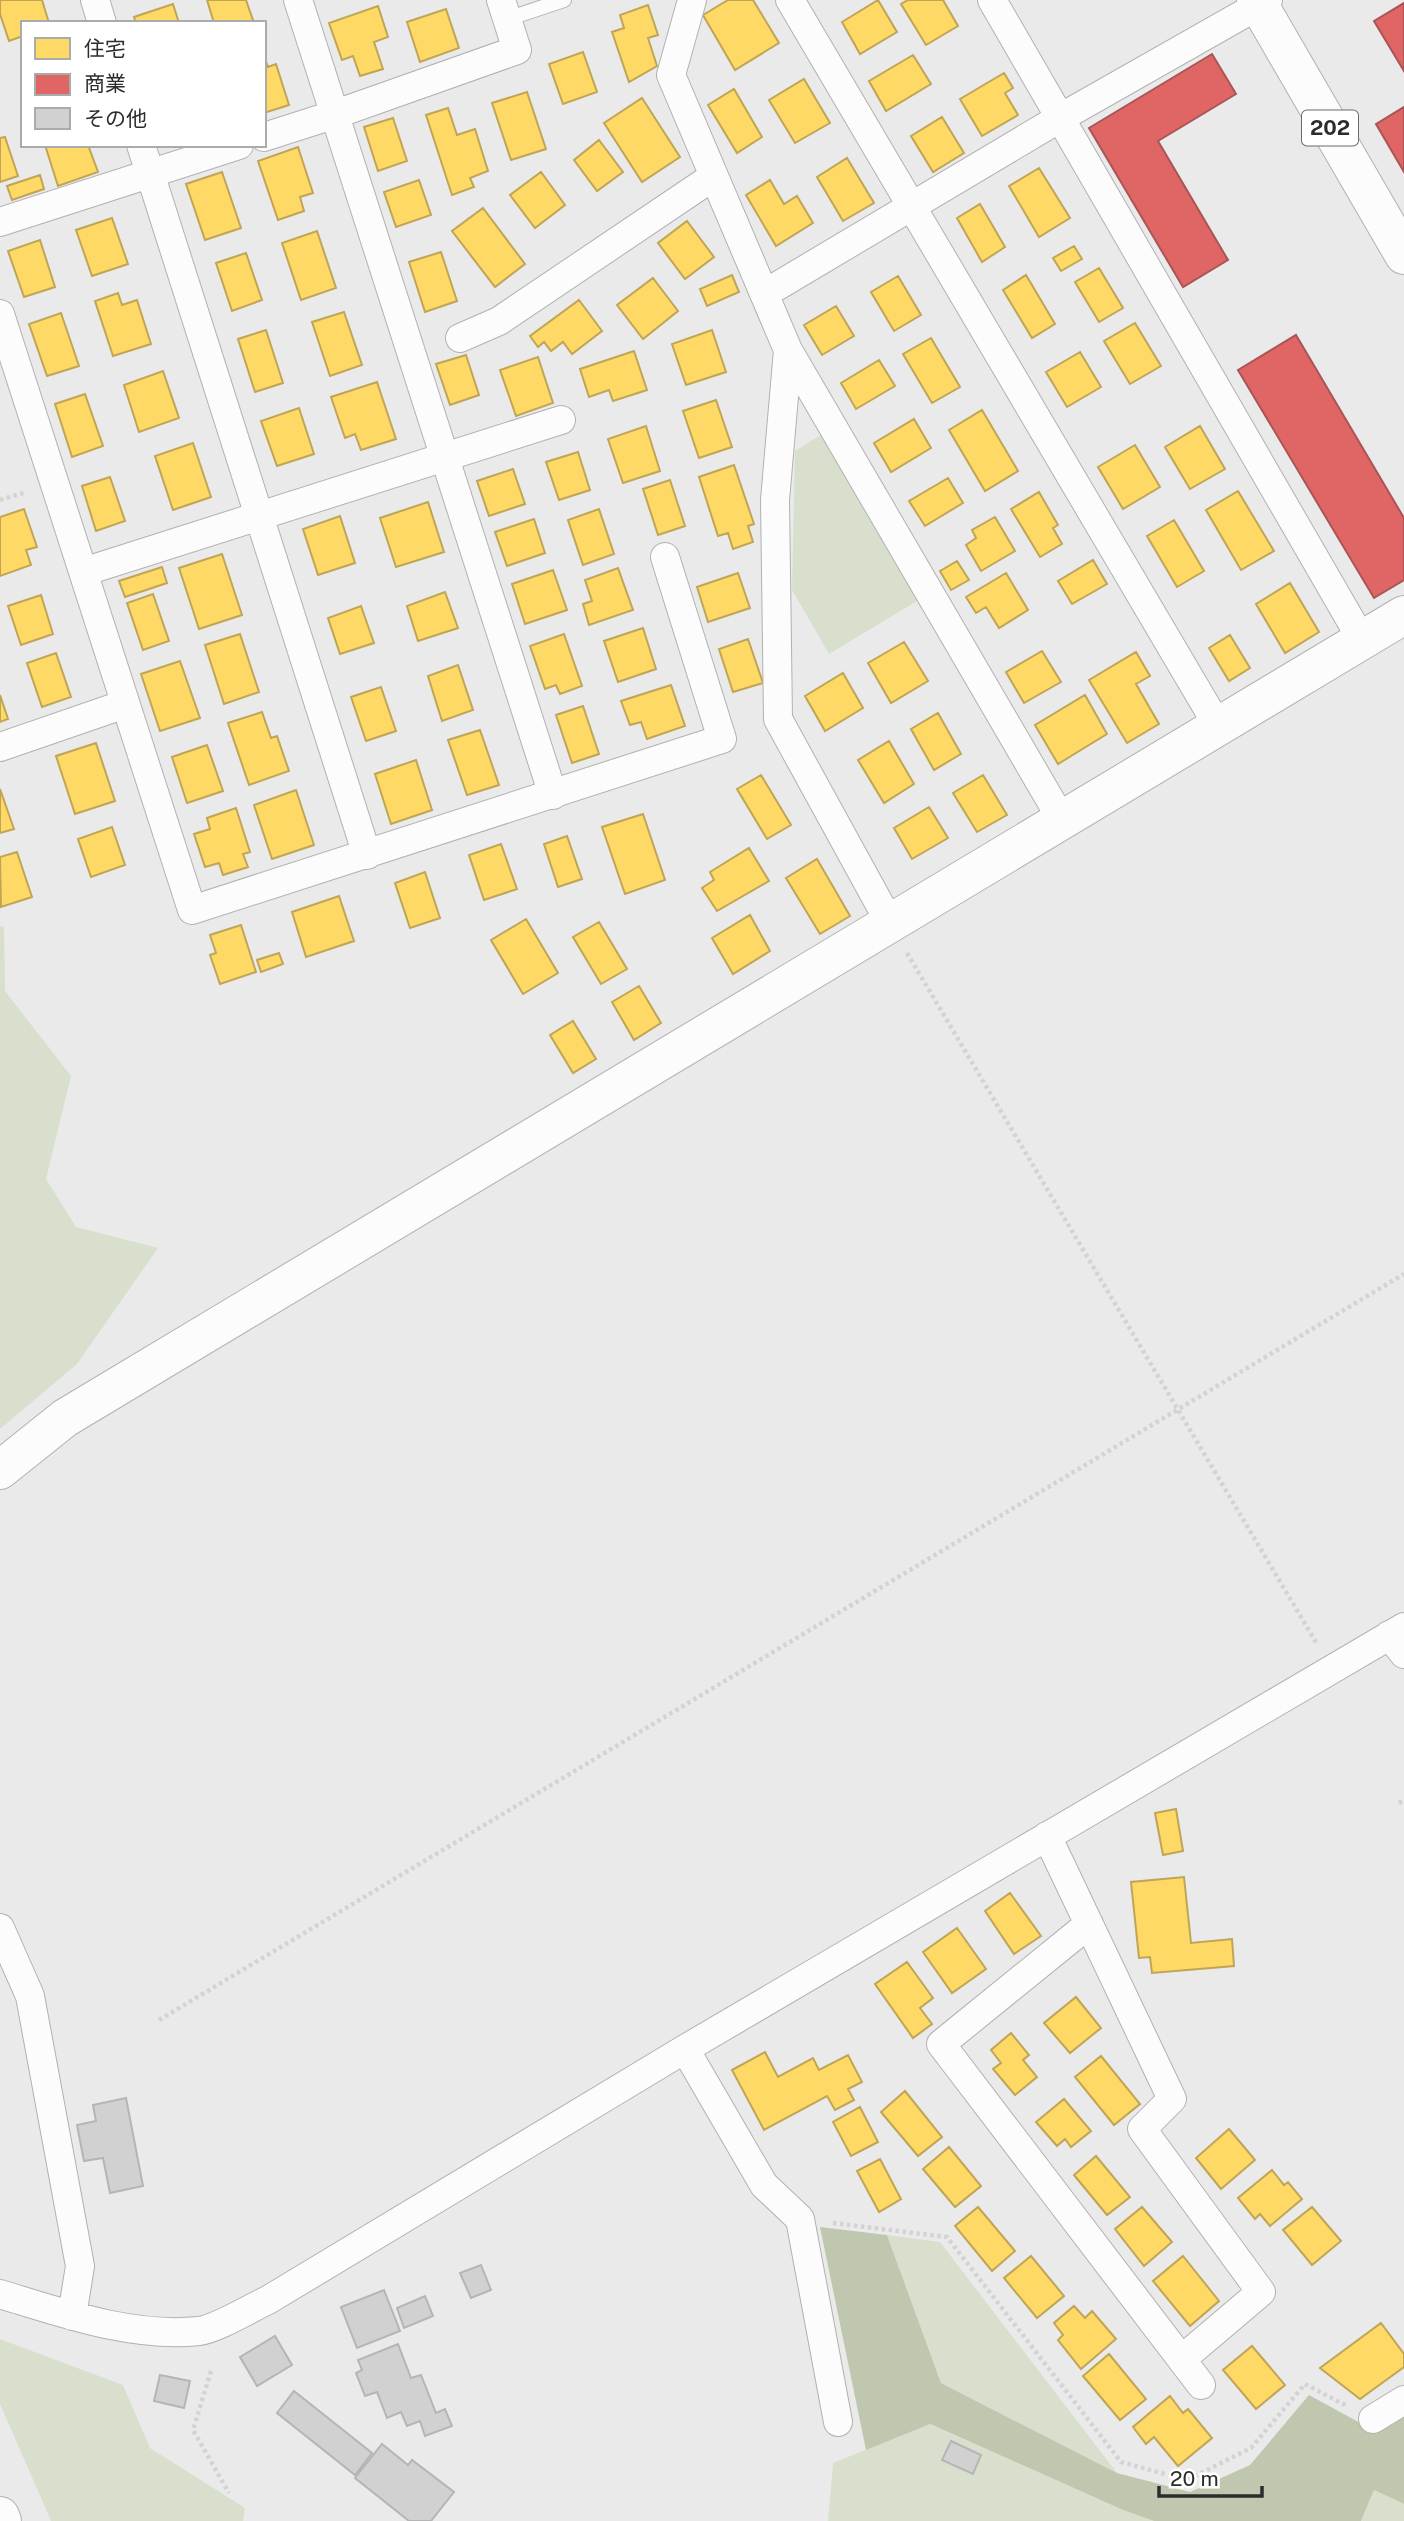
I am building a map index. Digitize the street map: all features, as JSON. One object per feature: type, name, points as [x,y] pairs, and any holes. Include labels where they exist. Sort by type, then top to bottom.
[{"type":"main road","name":"202","points":[[1261,2],[1404,256]]},
{"type":"main road","points":[[0,1469],[65,1418],[1404,615]]},
{"type":"street","points":[[95,0],[101,21]]},
{"type":"street","points":[[298,0],[553,795]]},
{"type":"street","points":[[692,0],[671,75],[788,350],[1062,820]]},
{"type":"street","points":[[790,0],[1218,726]]},
{"type":"street","points":[[992,0],[1362,640]]},
{"type":"street","points":[[764,293],[1261,2]]},
{"type":"street","points":[[266,136],[517,50],[504,10]]},
{"type":"street","points":[[142,147],[367,855]]},
{"type":"street","points":[[0,222],[233,147]]},
{"type":"street","points":[[460,338],[499,321],[714,176]]},
{"type":"street","points":[[0,314],[192,910],[722,739],[665,557]]},
{"type":"street","points":[[788,350],[775,500],[778,719],[890,923]]},
{"type":"street","points":[[83,572],[561,420]]},
{"type":"street","points":[[0,747],[125,704]]},
{"type":"street","points":[[0,2294],[72,2316],[143,2330],[202,2331],[268,2301],[685,2049],[1332,1669],[1399,1639]]},
{"type":"street","points":[[1047,1836],[1172,2099],[1142,2129],[1261,2292],[1182,2359]]},
{"type":"street","points":[[1089,1924],[941,2044],[1201,2385]]},
{"type":"street","points":[[0,1928],[30,1996],[80,2266],[72,2316]]},
{"type":"street","points":[[685,2049],[764,2185],[800,2219],[838,2422]]},
{"type":"street","points":[[1373,2419],[1404,2400]]},
{"type":"lane","points":[[504,10],[564,0]]},
{"type":"path","points":[[890,923],[1332,1669]]},
{"type":"path","points":[[159,2020],[1404,1274]]},
{"type":"path","points":[[800,2219],[947,2237],[1121,2462],[1187,2480],[1251,2448],[1306,2384],[1373,2419]]},
{"type":"path","points":[[211,2371],[193,2430],[229,2493]]},
{"type":"green space","points":[[824,433],[922,598],[829,654],[792,590],[795,451]]},
{"type":"green space","points":[[0,926],[4,927],[5,991],[71,1076],[46,1179],[76,1227],[158,1248],[77,1364],[0,1429]]},
{"type":"green space","points":[[820,2227],[887,2235],[941,2383],[1117,2473],[1190,2492],[1250,2465],[1309,2395],[1373,2430],[1404,2415],[1404,2504],[1374,2490],[1361,2521],[1154,2521],[1123,2510],[930,2424],[866,2450]]},
{"type":"green space","points":[[887,2235],[940,2242],[1117,2473],[941,2383]]},
{"type":"green space","points":[[0,2339],[123,2385],[150,2448],[245,2508],[243,2521],[51,2521],[0,2404]]},
{"type":"green space","points":[[929,2424],[1123,2510],[1154,2521],[828,2521],[833,2463]]},
{"type":"green space","points":[[1374,2490],[1404,2504],[1404,2521],[1361,2521]]},
{"type":"building: 住宅","points":[[0,0],[42,0],[48,21],[21,21],[21,37],[9,41],[0,14]]},
{"type":"building: 住宅","points":[[207,0],[246,0],[253,21],[213,21]]},
{"type":"building: 住宅","points":[[728,0],[753,0],[779,43],[735,70],[703,15]]},
{"type":"building: 住宅","points":[[878,0],[897,32],[860,54],[842,22]]},
{"type":"building: 住宅","points":[[908,0],[943,0],[958,26],[926,45],[901,4]]},
{"type":"building: 住宅","points":[[173,4],[178,21],[135,21],[134,17]]},
{"type":"building: 住宅","points":[[648,5],[658,35],[648,38],[657,66],[629,82],[612,32],[624,28],[620,15]]},
{"type":"building: 住宅","points":[[378,6],[388,37],[374,42],[383,69],[360,76],[353,56],[342,60],[329,23]]},
{"type":"building: 住宅","points":[[446,9],[459,48],[420,62],[407,22]]},
{"type":"building: 住宅","points":[[583,52],[597,92],[563,104],[549,64]]},
{"type":"building: 住宅","points":[[913,55],[931,84],[886,111],[869,81]]},
{"type":"building: 住宅","points":[[266,62],[268,67],[276,64],[289,105],[266,112]]},
{"type":"building: 住宅","points":[[1004,73],[1013,88],[1005,93],[1018,115],[982,136],[960,99]]},
{"type":"building: 住宅","points":[[804,79],[830,123],[795,143],[769,100]]},
{"type":"building: 住宅","points":[[734,89],[762,137],[737,153],[708,105]]},
{"type":"building: 住宅","points":[[527,92],[546,149],[511,160],[492,103]]},
{"type":"building: 住宅","points":[[642,98],[680,157],[642,182],[604,123]]},
{"type":"building: 住宅","points":[[448,108],[457,135],[475,129],[488,171],[470,178],[474,187],[452,195],[426,115]]},
{"type":"building: 住宅","points":[[942,117],[964,153],[933,172],[911,136]]},
{"type":"building: 住宅","points":[[393,118],[407,161],[378,171],[364,127]]},
{"type":"building: 住宅","points":[[5,137],[18,176],[0,182],[0,138]]},
{"type":"building: 住宅","points":[[599,140],[623,172],[597,191],[574,160]]},
{"type":"building: 住宅","points":[[46,147],[89,147],[98,172],[58,186]]},
{"type":"building: 住宅","points":[[298,147],[313,193],[300,197],[304,211],[278,220],[258,161]]},
{"type":"building: 住宅","points":[[847,158],[874,203],[843,221],[817,177]]},
{"type":"building: 住宅","points":[[1039,168],[1070,218],[1039,237],[1009,186]]},
{"type":"building: 住宅","points":[[222,172],[241,228],[205,240],[186,184]]},
{"type":"building: 住宅","points":[[541,172],[565,205],[535,228],[510,195]]},
{"type":"building: 住宅","points":[[40,175],[44,189],[12,200],[7,186]]},
{"type":"building: 住宅","points":[[419,180],[431,215],[396,227],[384,192]]},
{"type":"building: 住宅","points":[[770,180],[784,204],[797,196],[813,223],[776,246],[746,195]]},
{"type":"building: 住宅","points":[[980,204],[1005,247],[982,262],[957,218]]},
{"type":"building: 住宅","points":[[483,208],[525,264],[495,287],[452,231]]},
{"type":"building: 住宅","points":[[112,218],[128,264],[92,276],[76,230]]},
{"type":"building: 住宅","points":[[687,221],[714,257],[685,279],[658,243]]},
{"type":"building: 住宅","points":[[317,231],[336,288],[301,300],[282,243]]},
{"type":"building: 住宅","points":[[40,240],[55,287],[24,297],[8,251]]},
{"type":"building: 住宅","points":[[1074,246],[1082,259],[1061,271],[1053,258]]},
{"type":"building: 住宅","points":[[441,252],[457,301],[425,312],[409,262]]},
{"type":"building: 住宅","points":[[246,253],[262,300],[232,311],[216,263]]},
{"type":"building: 住宅","points":[[1099,268],[1123,308],[1099,322],[1075,282]]},
{"type":"building: 住宅","points":[[732,275],[739,292],[707,306],[700,289]]},
{"type":"building: 住宅","points":[[1026,275],[1055,324],[1032,338],[1003,290]]},
{"type":"building: 住宅","points":[[898,276],[921,315],[894,331],[871,292]]},
{"type":"building: 住宅","points":[[653,278],[678,311],[643,339],[617,305]]},
{"type":"building: 住宅","points":[[118,293],[122,305],[137,300],[151,344],[113,356],[95,301]]},
{"type":"building: 住宅","points":[[579,300],[602,331],[572,354],[563,342],[551,351],[544,342],[538,347],[530,336]]},
{"type":"building: 住宅","points":[[836,306],[854,336],[822,355],[804,325]]},
{"type":"building: 住宅","points":[[344,312],[362,365],[330,376],[312,322]]},
{"type":"building: 住宅","points":[[61,313],[79,366],[47,376],[29,324]]},
{"type":"building: 住宅","points":[[1135,323],[1161,366],[1130,384],[1104,341]]},
{"type":"building: 住宅","points":[[266,330],[283,383],[255,392],[238,339]]},
{"type":"building: 住宅","points":[[712,330],[726,372],[686,385],[672,344]]},
{"type":"building: 住宅","points":[[931,338],[960,387],[932,403],[903,354]]},
{"type":"building: 住宅","points":[[634,351],[647,390],[613,401],[609,390],[589,397],[580,369]]},
{"type":"building: 住宅","points":[[1080,352],[1101,387],[1067,407],[1046,372]]},
{"type":"building: 住宅","points":[[466,355],[479,395],[450,405],[436,364]]},
{"type":"building: 住宅","points":[[538,357],[553,403],[516,416],[500,370]]},
{"type":"building: 住宅","points":[[879,360],[895,386],[856,409],[841,383]]},
{"type":"building: 住宅","points":[[163,371],[179,418],[139,432],[124,385]]},
{"type":"building: 住宅","points":[[377,382],[396,439],[361,450],[355,434],[345,438],[331,397]]},
{"type":"building: 住宅","points":[[85,394],[103,446],[72,457],[55,404]]},
{"type":"building: 住宅","points":[[716,400],[732,447],[699,458],[683,411]]},
{"type":"building: 住宅","points":[[299,408],[314,454],[277,466],[261,421]]},
{"type":"building: 住宅","points":[[982,410],[1018,471],[985,491],[949,430]]},
{"type":"building: 住宅","points":[[914,419],[931,448],[891,472],[874,443]]},
{"type":"building: 住宅","points":[[646,426],[660,471],[623,483],[608,439]]},
{"type":"building: 住宅","points":[[1200,426],[1225,469],[1190,489],[1165,447]]},
{"type":"building: 住宅","points":[[193,443],[211,497],[173,510],[155,456]]},
{"type":"building: 住宅","points":[[1135,445],[1160,487],[1123,509],[1098,467]]},
{"type":"building: 住宅","points":[[578,452],[590,490],[559,500],[546,462]]},
{"type":"building: 住宅","points":[[734,465],[754,524],[748,526],[753,542],[733,549],[728,533],[718,536],[699,477]]},
{"type":"building: 住宅","points":[[513,469],[525,504],[489,516],[477,481]]},
{"type":"building: 住宅","points":[[110,477],[125,521],[96,531],[82,486]]},
{"type":"building: 住宅","points":[[948,478],[963,503],[925,526],[909,501]]},
{"type":"building: 住宅","points":[[670,480],[685,526],[658,535],[643,489]]},
{"type":"building: 住宅","points":[[1238,491],[1274,551],[1241,570],[1206,510]]},
{"type":"building: 住宅","points":[[1039,492],[1058,525],[1053,528],[1062,544],[1040,557],[1011,509]]},
{"type":"building: 住宅","points":[[428,502],[444,552],[396,567],[380,518]]},
{"type":"building: 住宅","points":[[24,509],[37,547],[26,550],[31,565],[0,576],[0,517]]},
{"type":"building: 住宅","points":[[599,509],[614,554],[583,565],[568,520]]},
{"type":"building: 住宅","points":[[340,516],[355,563],[318,575],[303,529]]},
{"type":"building: 住宅","points":[[995,517],[1015,551],[981,571],[966,545],[976,538],[972,530]]},
{"type":"building: 住宅","points":[[534,519],[545,553],[507,566],[495,532]]},
{"type":"building: 住宅","points":[[1174,520],[1204,571],[1177,587],[1147,536]]},
{"type":"building: 住宅","points":[[222,554],[242,615],[199,629],[179,568]]},
{"type":"building: 住宅","points":[[1093,560],[1107,584],[1072,604],[1058,581]]},
{"type":"building: 住宅","points":[[957,561],[969,580],[951,590],[940,571]]},
{"type":"building: 住宅","points":[[162,567],[167,583],[125,597],[119,581]]},
{"type":"building: 住宅","points":[[618,568],[633,610],[589,625],[583,604],[592,601],[585,580]]},
{"type":"building: 住宅","points":[[553,570],[567,610],[525,624],[512,584]]},
{"type":"building: 住宅","points":[[738,573],[750,608],[708,622],[697,587]]},
{"type":"building: 住宅","points":[[1006,573],[1028,610],[999,628],[986,607],[976,613],[966,597]]},
{"type":"building: 住宅","points":[[1290,583],[1319,632],[1285,653],[1256,604]]},
{"type":"building: 住宅","points":[[445,592],[458,628],[418,641],[407,606]]},
{"type":"building: 住宅","points":[[153,594],[169,641],[143,650],[127,603]]},
{"type":"building: 住宅","points":[[41,595],[53,634],[21,645],[8,606]]},
{"type":"building: 住宅","points":[[361,606],[374,643],[340,654],[328,618]]},
{"type":"building: 住宅","points":[[643,628],[656,669],[618,682],[604,641]]},
{"type":"building: 住宅","points":[[240,634],[259,692],[224,704],[205,645]]},
{"type":"building: 住宅","points":[[564,634],[582,686],[560,694],[556,685],[545,689],[530,646]]},
{"type":"building: 住宅","points":[[1230,635],[1250,668],[1229,681],[1209,648]]},
{"type":"building: 住宅","points":[[748,639],[763,683],[733,692],[719,649]]},
{"type":"building: 住宅","points":[[904,642],[928,681],[891,703],[868,663]]},
{"type":"building: 住宅","points":[[1042,651],[1061,682],[1024,703],[1006,672]]},
{"type":"building: 住宅","points":[[1136,652],[1150,676],[1136,684],[1159,724],[1127,743],[1089,680]]},
{"type":"building: 住宅","points":[[56,653],[71,697],[42,707],[27,663]]},
{"type":"building: 住宅","points":[[180,661],[200,718],[160,731],[141,674]]},
{"type":"building: 住宅","points":[[458,665],[473,710],[442,721],[428,676]]},
{"type":"building: 住宅","points":[[843,673],[863,708],[825,731],[805,696]]},
{"type":"building: 住宅","points":[[671,685],[685,726],[647,739],[641,722],[630,725],[621,701]]},
{"type":"building: 住宅","points":[[381,687],[396,731],[366,741],[351,697]]},
{"type":"building: 住宅","points":[[0,695],[8,719],[0,722]]},
{"type":"building: 住宅","points":[[1085,695],[1107,734],[1058,764],[1035,725]]},
{"type":"building: 住宅","points":[[583,706],[599,754],[572,763],[556,715]]},
{"type":"building: 住宅","points":[[262,712],[271,738],[277,736],[289,771],[249,785],[228,723]]},
{"type":"building: 住宅","points":[[938,713],[961,754],[934,770],[911,729]]},
{"type":"building: 住宅","points":[[480,730],[499,785],[467,795],[448,740]]},
{"type":"building: 住宅","points":[[889,741],[914,784],[884,803],[858,760]]},
{"type":"building: 住宅","points":[[96,743],[115,801],[75,814],[56,756]]},
{"type":"building: 住宅","points":[[207,745],[223,791],[187,803],[172,757]]},
{"type":"building: 住宅","points":[[416,760],[432,810],[391,824],[375,774]]},
{"type":"building: 住宅","points":[[761,775],[791,825],[767,839],[737,789]]},
{"type":"building: 住宅","points":[[983,775],[1007,815],[977,832],[953,793]]},
{"type":"building: 住宅","points":[[0,789],[14,829],[0,833]]},
{"type":"building: 住宅","points":[[296,790],[314,845],[272,859],[254,805]]},
{"type":"building: 住宅","points":[[929,807],[948,838],[912,859],[894,828]]},
{"type":"building: 住宅","points":[[236,808],[250,852],[243,854],[248,867],[223,875],[219,863],[205,867],[194,834],[210,829],[207,818]]},
{"type":"building: 住宅","points":[[643,814],[665,880],[625,894],[602,827]]},
{"type":"building: 住宅","points":[[112,827],[125,865],[91,877],[78,839]]},
{"type":"building: 住宅","points":[[567,836],[582,879],[558,887],[544,844]]},
{"type":"building: 住宅","points":[[501,844],[517,889],[484,900],[469,855]]},
{"type":"building: 住宅","points":[[749,848],[769,881],[717,911],[702,888],[714,880],[710,872]]},
{"type":"building: 住宅","points":[[17,852],[32,897],[1,907],[0,857]]},
{"type":"building: 住宅","points":[[817,859],[850,916],[820,934],[786,878]]},
{"type":"building: 住宅","points":[[425,872],[440,918],[410,928],[395,883]]},
{"type":"building: 住宅","points":[[339,896],[354,941],[306,957],[292,912]]},
{"type":"building: 住宅","points":[[750,915],[770,951],[733,974],[712,938]]},
{"type":"building: 住宅","points":[[526,919],[558,973],[523,994],[491,940]]},
{"type":"building: 住宅","points":[[599,922],[627,969],[601,984],[573,937]]},
{"type":"building: 住宅","points":[[241,925],[256,972],[220,984],[210,955],[216,953],[210,935]]},
{"type":"building: 住宅","points":[[279,953],[283,964],[261,972],[257,960]]},
{"type":"building: 住宅","points":[[639,986],[661,1023],[634,1040],[612,1002]]},
{"type":"building: 住宅","points":[[573,1021],[596,1059],[573,1073],[550,1035]]},
{"type":"building: 住宅","points":[[1176,1809],[1183,1851],[1163,1855],[1155,1813]]},
{"type":"building: 住宅","points":[[1184,1877],[1191,1943],[1232,1939],[1234,1966],[1152,1973],[1150,1957],[1139,1958],[1131,1882]]},
{"type":"building: 住宅","points":[[1010,1893],[1041,1936],[1014,1954],[985,1911]]},
{"type":"building: 住宅","points":[[957,1928],[986,1969],[952,1993],[923,1952]]},
{"type":"building: 住宅","points":[[907,1962],[933,1998],[920,2008],[932,2024],[913,2038],[875,1984]]},
{"type":"building: 住宅","points":[[1076,1997],[1101,2028],[1070,2053],[1044,2023]]},
{"type":"building: 住宅","points":[[1011,2033],[1029,2055],[1023,2060],[1037,2077],[1015,2095],[993,2069],[1001,2063],[991,2050]]},
{"type":"building: 住宅","points":[[765,2052],[778,2077],[813,2058],[819,2070],[848,2055],[862,2082],[848,2089],[854,2100],[835,2110],[827,2096],[764,2130],[732,2070]]},
{"type":"building: 住宅","points":[[1101,2056],[1140,2104],[1114,2125],[1075,2077]]},
{"type":"building: 住宅","points":[[905,2091],[942,2137],[918,2156],[881,2112]]},
{"type":"building: 住宅","points":[[1064,2099],[1091,2131],[1071,2147],[1065,2139],[1057,2146],[1036,2122]]},
{"type":"building: 住宅","points":[[860,2107],[878,2142],[851,2156],[833,2122]]},
{"type":"building: 住宅","points":[[1229,2129],[1255,2160],[1221,2189],[1196,2158]]},
{"type":"building: 住宅","points":[[949,2147],[981,2186],[955,2207],[923,2169]]},
{"type":"building: 住宅","points":[[1096,2156],[1130,2197],[1107,2215],[1074,2175]]},
{"type":"building: 住宅","points":[[880,2159],[901,2199],[879,2212],[857,2171]]},
{"type":"building: 住宅","points":[[1272,2170],[1284,2185],[1288,2182],[1302,2199],[1270,2226],[1260,2214],[1255,2219],[1238,2198]]},
{"type":"building: 住宅","points":[[978,2207],[1015,2251],[992,2271],[955,2226]]},
{"type":"building: 住宅","points":[[1142,2207],[1172,2242],[1144,2266],[1115,2229]]},
{"type":"building: 住宅","points":[[1312,2207],[1341,2241],[1312,2265],[1283,2230]]},
{"type":"building: 住宅","points":[[1031,2256],[1064,2296],[1037,2318],[1004,2278]]},
{"type":"building: 住宅","points":[[1183,2256],[1219,2301],[1190,2326],[1153,2281]]},
{"type":"building: 住宅","points":[[1074,2306],[1085,2318],[1092,2311],[1116,2339],[1081,2369],[1058,2340],[1063,2335],[1054,2323]]},
{"type":"building: 住宅","points":[[1381,2323],[1404,2354],[1404,2367],[1360,2399],[1320,2368]]},
{"type":"building: 住宅","points":[[1252,2346],[1285,2385],[1256,2409],[1223,2370]]},
{"type":"building: 住宅","points":[[1109,2354],[1146,2399],[1120,2420],[1083,2376]]},
{"type":"building: 住宅","points":[[1170,2396],[1183,2413],[1188,2409],[1212,2438],[1178,2466],[1154,2437],[1146,2444],[1133,2427]]},
{"type":"building: 商業","points":[[1404,3],[1404,71],[1374,21]]},
{"type":"building: 商業","points":[[1212,54],[1236,94],[1158,141],[1228,260],[1183,287],[1089,128]]},
{"type":"building: 商業","points":[[1404,107],[1404,172],[1376,124]]},
{"type":"building: 商業","points":[[1296,335],[1404,518],[1404,580],[1374,598],[1238,370]]},
{"type":"building: その他","points":[[126,2098],[143,2186],[110,2193],[103,2158],[84,2161],[77,2125],[96,2121],[93,2105]]},
{"type":"building: その他","points":[[481,2265],[491,2290],[471,2298],[460,2273]]},
{"type":"building: その他","points":[[384,2290],[400,2331],[357,2348],[341,2307]]},
{"type":"building: その他","points":[[425,2296],[433,2316],[404,2328],[397,2308]]},
{"type":"building: その他","points":[[275,2336],[292,2365],[257,2386],[240,2357]]},
{"type":"building: その他","points":[[398,2344],[411,2378],[421,2375],[436,2413],[445,2409],[452,2426],[425,2436],[420,2421],[407,2426],[401,2412],[387,2418],[377,2392],[365,2396],[356,2373],[362,2370],[358,2360]]},
{"type":"building: その他","points":[[160,2375],[190,2381],[184,2408],[154,2401]]},
{"type":"building: その他","points":[[294,2391],[372,2453],[355,2475],[277,2413]]},
{"type":"building: その他","points":[[951,2441],[981,2455],[973,2474],[942,2460]]},
{"type":"building: その他","points":[[382,2444],[408,2465],[412,2460],[454,2492],[431,2521],[409,2521],[355,2478]]}]
